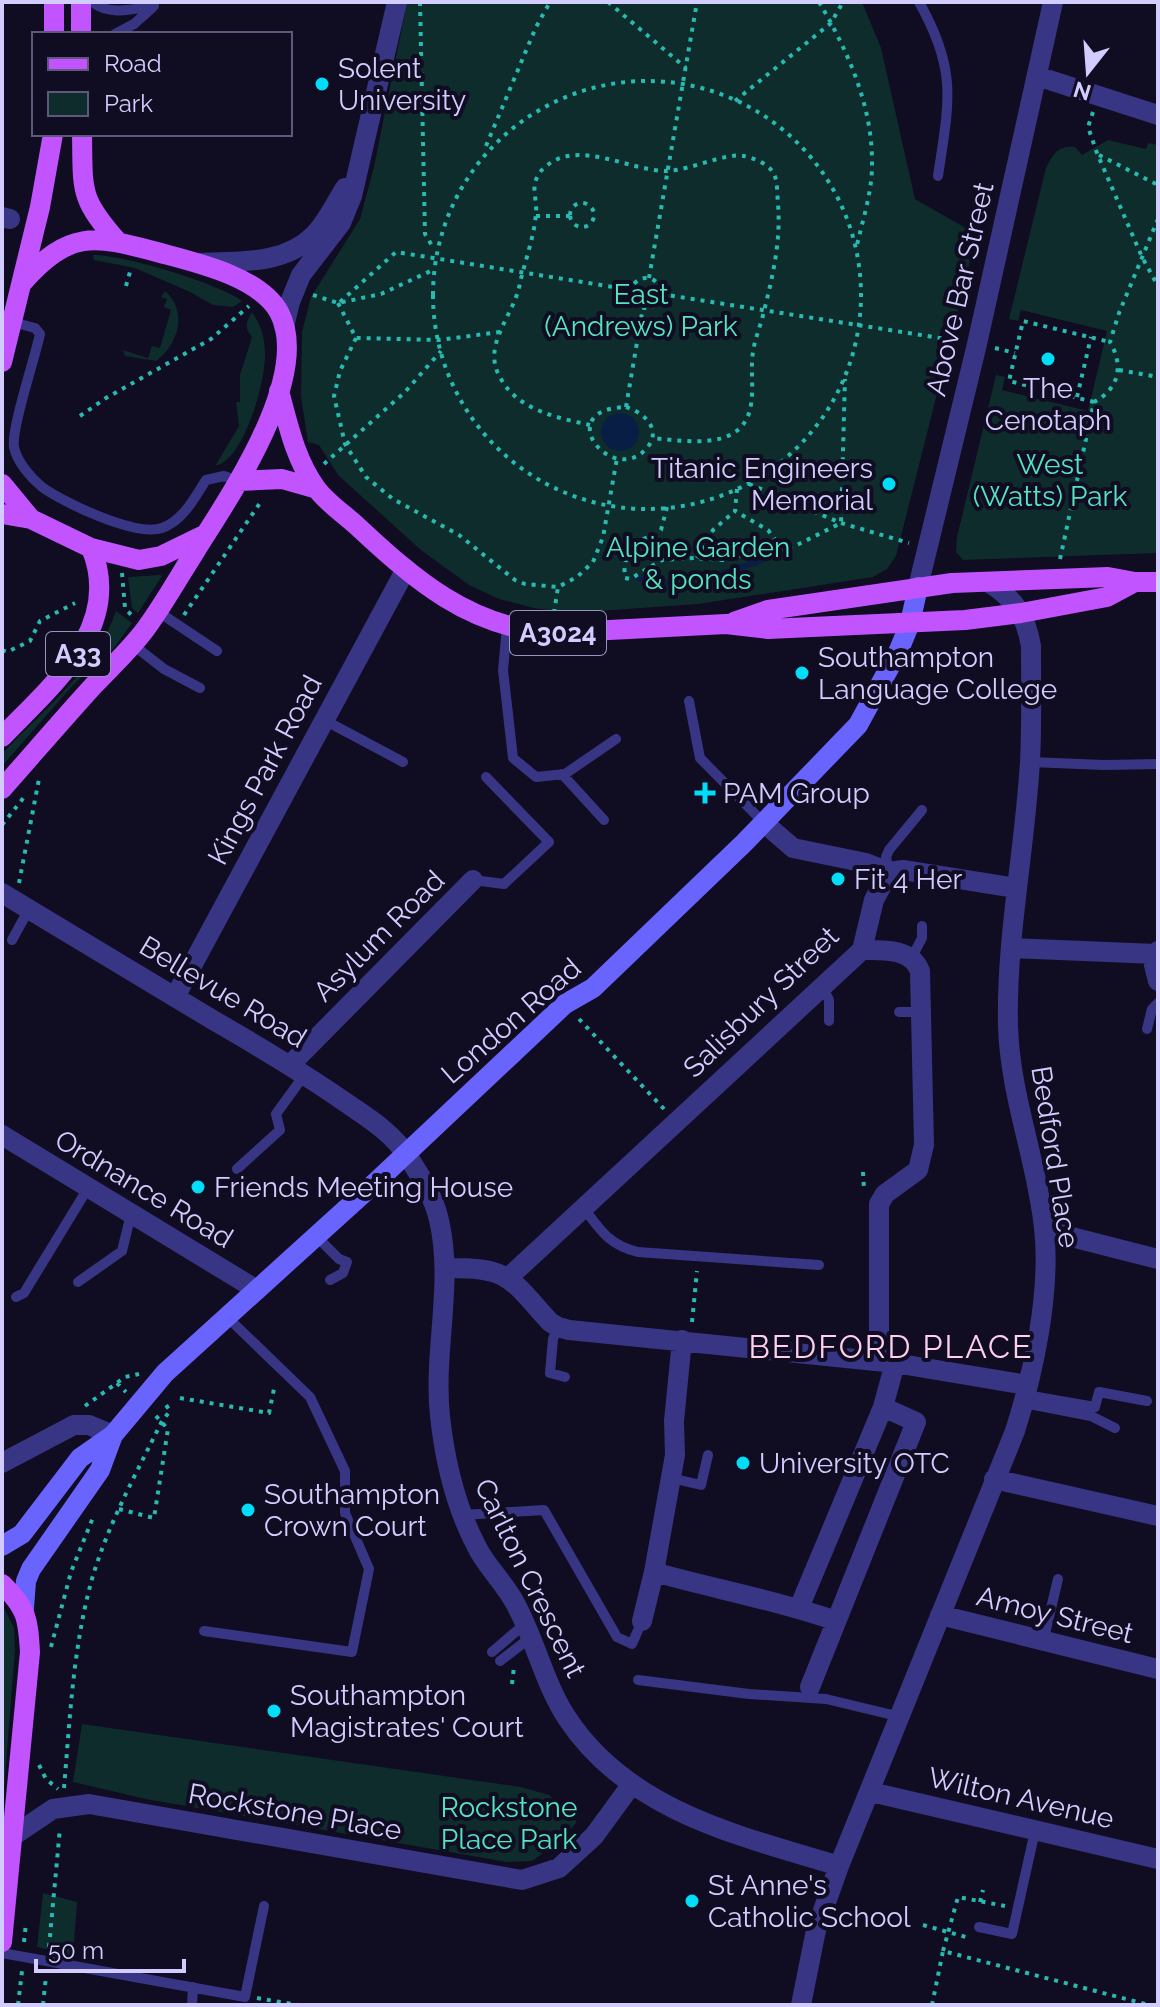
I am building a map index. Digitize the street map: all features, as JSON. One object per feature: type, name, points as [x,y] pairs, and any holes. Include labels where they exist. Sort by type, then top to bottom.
[{"type":"main road","points":[[54,2],[54,32]]},
{"type":"main road","points":[[81,2],[81,32]]},
{"type":"main road","points":[[2,362],[50,164],[53,136]]},
{"type":"main road","points":[[82,136],[83,182],[87,200],[94,215],[118,242]]},
{"type":"main road","points":[[2,514],[31,519],[91,548],[139,560],[179,549],[206,534],[239,481],[264,433],[285,365],[284,327],[271,301],[253,285],[198,263],[118,242],[88,240],[64,246],[43,259],[22,283]]},
{"type":"main road","name":"A3024","points":[[279,391],[294,446],[317,489],[406,569],[456,606],[486,621],[507,627],[551,633],[726,624],[768,629],[910,623],[1021,613],[1107,597],[1135,582]]},
{"type":"main road","name":"A3024","points":[[239,481],[282,479],[317,489]]},
{"type":"main road","points":[[2,484],[31,519]]},
{"type":"main road","name":"A33","points":[[2,789],[132,644],[206,534]]},
{"type":"main road","name":"A33","points":[[2,737],[81,650],[98,614],[100,567],[91,548]]},
{"type":"main road","name":"A3024","points":[[726,624],[768,610],[918,587],[1108,577],[1158,582]]},
{"type":"main road","points":[[2,1584],[24,1608],[29,1623],[30,1652],[2,1942]]},
{"type":"street","points":[[284,327],[301,275],[341,223],[352,196],[397,2]]},
{"type":"street","name":"Above Bar Street","points":[[918,587],[977,344],[1053,2]]},
{"type":"street","points":[[1037,76],[1158,115]]},
{"type":"street","points":[[198,263],[259,261],[299,247],[315,234],[358,168]]},
{"type":"street","name":"Kings Park Road","points":[[175,997],[406,569]]},
{"type":"street","points":[[988,582],[1007,593],[1021,613]]},
{"type":"street","name":"London Road","points":[[2,1546],[22,1534],[80,1458],[113,1435],[154,1384],[565,1004],[593,988],[830,757],[866,714],[910,623],[918,587]]},
{"type":"street","name":"Bedford Place","points":[[801,2005],[816,1930],[839,1866],[901,1717],[1026,1394],[1043,1297],[1044,1230],[1014,1085],[1010,1050],[1016,888],[1030,762],[1031,646],[1021,613]]},
{"type":"street","points":[[763,822],[793,848],[866,863],[889,872],[903,870],[1016,888]]},
{"type":"street","name":"Salisbury Street","points":[[509,1277],[862,950],[874,900],[889,872]]},
{"type":"street","name":"Asylum Road","points":[[298,1070],[473,880]]},
{"type":"street","name":"Bellevue Road","points":[[16,901],[298,1070],[389,1132],[405,1152]]},
{"type":"street","points":[[1012,948],[1157,952],[1154,965],[1158,981]]},
{"type":"street","points":[[799,1608],[883,1407],[887,1362],[879,1204],[885,1194],[918,1170],[922,1159],[920,971],[912,957],[881,950],[862,950]]},
{"type":"street","name":"Ordnance Road","points":[[2,1135],[257,1290]]},
{"type":"street","name":"Carlton Crescent","points":[[405,1152],[422,1179],[439,1219],[445,1268],[439,1414],[449,1475],[480,1553],[512,1598],[529,1630],[566,1716],[589,1747],[632,1784],[671,1809],[718,1829],[839,1866]]},
{"type":"street","points":[[1044,1230],[1158,1259]]},
{"type":"street","points":[[445,1268],[481,1268],[509,1277],[558,1327],[887,1362],[1026,1394]]},
{"type":"street","points":[[642,1621],[675,1455],[674,1421],[686,1340]]},
{"type":"street","points":[[810,1687],[916,1422],[883,1407]]},
{"type":"street","points":[[2,1463],[74,1425],[89,1425],[113,1435]]},
{"type":"street","name":"London Road","points":[[24,1608],[26,1581],[31,1569],[100,1470],[113,1435]]},
{"type":"street","points":[[994,1479],[1158,1516]]},
{"type":"street","points":[[654,1572],[799,1608],[836,1621]]},
{"type":"street","name":"Amoy Street","points":[[940,1615],[1158,1669]]},
{"type":"street","name":"Rockstone Place","points":[[13,1836],[53,1809],[89,1804],[522,1880],[559,1868],[594,1836],[632,1784]]},
{"type":"street","name":"Wilton Avenue","points":[[871,1792],[1158,1859]]},
{"type":"lane","points":[[92,2],[98,7],[117,11],[155,4]]},
{"type":"lane","points":[[919,2],[945,58],[949,88],[938,176]]},
{"type":"lane","points":[[119,32],[134,24],[155,4]]},
{"type":"lane","points":[[12,322],[35,328],[40,334],[14,435],[17,455],[42,487],[96,514],[145,530],[160,529],[174,522],[206,480],[224,476],[239,481]]},
{"type":"lane","points":[[157,611],[217,651]]},
{"type":"lane","points":[[507,627],[503,670],[513,758],[536,777],[562,774],[616,739]]},
{"type":"lane","points":[[132,644],[164,669],[200,688]]},
{"type":"lane","points":[[689,701],[700,758],[763,822]]},
{"type":"lane","points":[[323,720],[403,762]]},
{"type":"lane","points":[[1030,762],[1158,764]]},
{"type":"lane","points":[[562,774],[604,820]]},
{"type":"lane","points":[[473,880],[504,884],[549,842],[486,777]]},
{"type":"lane","points":[[889,872],[886,857],[889,850],[922,810]]},
{"type":"lane","points":[[12,940],[16,901]]},
{"type":"lane","points":[[912,957],[922,938],[922,926]]},
{"type":"lane","points":[[822,986],[829,1000],[829,1021]]},
{"type":"lane","points":[[1147,1029],[1152,1009],[1158,1003]]},
{"type":"lane","points":[[899,1012],[921,1012]]},
{"type":"lane","points":[[237,1169],[280,1130],[276,1114],[298,1070]]},
{"type":"lane","points":[[16,1297],[24,1293],[88,1188]]},
{"type":"lane","points":[[583,1207],[596,1226],[619,1247],[638,1252],[819,1265]]},
{"type":"lane","points":[[78,1282],[122,1251],[131,1214]]},
{"type":"lane","points":[[316,1236],[339,1259],[347,1262],[343,1273],[330,1280]]},
{"type":"lane","points":[[204,1631],[352,1652],[369,1569],[345,1513],[345,1471],[310,1397],[226,1316]]},
{"type":"lane","points":[[558,1327],[553,1339],[550,1373],[565,1377]]},
{"type":"lane","points":[[1026,1394],[1095,1407],[1099,1392],[1147,1401]]},
{"type":"lane","points":[[1026,1394],[1091,1416],[1115,1428]]},
{"type":"lane","points":[[671,1478],[701,1485],[708,1455]]},
{"type":"lane","points":[[463,1515],[544,1510],[617,1637],[632,1644],[642,1621]]},
{"type":"lane","points":[[1043,1642],[1058,1579]]},
{"type":"lane","points":[[492,1652],[529,1630]]},
{"type":"lane","points":[[500,1661],[529,1630]]},
{"type":"lane","points":[[638,1680],[749,1694],[826,1699],[901,1717]]},
{"type":"lane","points":[[979,1927],[1012,1934],[1035,1831]]},
{"type":"lane","points":[[2,1953],[245,1997],[264,1906]]},
{"type":"lane","points":[[192,2005],[193,1987]]},
{"type":"path","points":[[420,2],[425,234],[434,249]]},
{"type":"path","points":[[485,149],[536,27],[550,2]]},
{"type":"path","points":[[608,2],[686,68]]},
{"type":"path","points":[[649,278],[697,2]]},
{"type":"path","points":[[819,2],[855,74],[868,121],[872,166],[868,199],[856,247]]},
{"type":"path","points":[[735,101],[831,23],[843,2]]},
{"type":"path","points":[[841,523],[845,378],[859,325],[861,286],[856,247],[836,196],[812,160],[790,136],[764,116],[735,101],[683,85],[647,82],[611,85],[576,94],[543,109],[485,149],[472,164],[451,200],[434,249],[436,317],[449,373],[466,405],[503,452],[563,491],[609,504],[647,508],[711,499],[737,489],[798,447],[816,427],[845,378]]},
{"type":"path","points":[[1099,95],[1088,127],[1142,257],[1158,286]]},
{"type":"path","points":[[1097,153],[1158,185]]},
{"type":"path","points":[[590,425],[532,408],[515,397],[501,381],[494,363],[494,346],[518,294],[523,273],[536,216],[536,179],[547,165],[578,155],[667,171],[698,167],[740,155],[759,161],[774,173],[780,231],[753,352],[750,408],[741,427],[728,435],[707,440],[652,438]]},
{"type":"path","points":[[583,203],[593,208],[595,216],[592,224],[584,228],[573,223],[570,216],[573,208],[583,203]]},
{"type":"path","points":[[536,216],[570,216]]},
{"type":"path","points":[[1060,579],[1060,559],[1094,402],[1110,391],[1119,370],[1110,342],[1158,219]]},
{"type":"path","points":[[338,303],[396,252],[632,290]]},
{"type":"path","points":[[311,294],[338,303],[381,294],[435,269]]},
{"type":"path","points":[[126,286],[130,272]]},
{"type":"path","points":[[649,278],[657,282],[661,294],[657,303],[643,307],[633,299],[632,290],[640,279],[649,278]]},
{"type":"path","points":[[661,294],[977,344]]},
{"type":"path","points":[[338,303],[356,338]]},
{"type":"path","points":[[80,416],[211,339],[248,307]]},
{"type":"path","points":[[626,407],[643,307]]},
{"type":"path","points":[[1094,402],[1009,381],[1023,321],[1110,342]]},
{"type":"path","points":[[356,338],[439,340],[500,332]]},
{"type":"path","points":[[1077,397],[1091,337]]},
{"type":"path","points":[[356,338],[340,371],[334,396],[345,444],[366,477],[393,499],[459,535],[515,580],[558,587],[577,577],[593,562],[603,537],[617,458]]},
{"type":"path","points":[[322,466],[405,392],[442,350]]},
{"type":"path","points":[[1119,370],[1158,377]]},
{"type":"path","points":[[626,407],[644,415],[652,429],[652,438],[648,447],[638,454],[617,458],[604,454],[595,445],[590,437],[590,425],[600,412],[608,408],[626,407]]},
{"type":"path","points":[[748,484],[841,523],[927,548]]},
{"type":"path","points":[[697,558],[713,530],[735,511],[737,489]]},
{"type":"path","points":[[185,613],[258,502],[266,498]]},
{"type":"path","points":[[667,507],[661,530],[637,542],[629,554],[623,566],[625,578],[630,579],[662,560],[723,560],[782,549],[841,523]]},
{"type":"path","points":[[735,511],[768,530],[782,549]]},
{"type":"path","points":[[122,577],[125,608],[133,617]]},
{"type":"path","points":[[551,633],[558,587]]},
{"type":"path","points":[[2,650],[7,652],[30,641],[40,621],[75,603]]},
{"type":"path","points":[[16,901],[39,779]]},
{"type":"path","points":[[565,1004],[676,1121]]},
{"type":"path","points":[[686,1340],[698,1257]]},
{"type":"path","points":[[180,1398],[269,1413],[278,1366]]},
{"type":"path","points":[[88,1402],[125,1377]]},
{"type":"path","points":[[117,1383],[126,1393]]},
{"type":"path","points":[[38,1774],[39,1764],[46,1779],[63,1793],[75,1670],[92,1579],[119,1509],[162,1421],[170,1411]]},
{"type":"path","points":[[119,1509],[154,1518],[168,1429],[152,1413]]},
{"type":"path","points":[[50,1656],[51,1640],[71,1572],[98,1505]]},
{"type":"path","points":[[43,2005],[62,1814]]},
{"type":"path","points":[[980,1902],[983,1890]]},
{"type":"path","points":[[932,2005],[958,1897],[1004,1907],[1007,1897]]},
{"type":"path","points":[[18,2005],[26,1911]]},
{"type":"path","points":[[923,1925],[966,1937],[979,1927]]},
{"type":"path","points":[[943,1951],[1149,2005]]},
{"type":"path","points":[[245,1997],[298,2005]]},
{"type":"green space","name":"East (Andrews) Park","points":[[407,2],[862,2],[881,48],[915,199],[976,234],[958,312],[941,329],[937,343],[937,356],[943,370],[896,556],[887,569],[873,577],[698,604],[570,613],[534,608],[499,599],[469,585],[421,550],[338,475],[319,445],[308,442],[301,396],[302,332],[311,297],[360,219],[374,167]]},
{"type":"green space","name":"West (Watts) Park","points":[[1108,140],[1146,149],[1148,143],[1158,145],[1158,553],[963,560],[956,552],[957,537],[996,375],[1005,377],[1002,390],[1088,411],[1107,331],[1021,310],[1018,321],[1009,319],[1046,168],[1064,147],[1075,147],[1082,155]]},
{"type":"green space","points":[[93,255],[170,271],[213,286],[242,301],[233,307],[213,305],[135,268],[94,260]]},
{"type":"green space","points":[[165,291],[177,308],[178,317],[178,327],[170,346],[156,361],[125,356],[123,350],[148,358],[152,346],[160,348],[171,310],[164,307],[167,299],[161,297]]},
{"type":"green space","points":[[252,312],[264,343],[262,382],[244,435],[226,461],[215,466],[239,426],[236,402],[240,402],[240,375],[252,337],[247,324]]},
{"type":"green space","points":[[160,575],[138,613],[132,608],[128,577]]},
{"type":"green space","points":[[116,611],[132,623],[114,648],[73,685],[2,766],[2,754],[51,705],[96,651]]},
{"type":"green space","points":[[2,1604],[14,1628],[15,1650],[2,1814]]},
{"type":"green space","name":"Rockstone Place Park","points":[[82,1724],[521,1787],[549,1795],[577,1822],[561,1840],[532,1861],[507,1862],[146,1799],[73,1782]]},
{"type":"green space","points":[[43,1893],[77,1902],[73,1956],[37,1947]]},
{"type":"water","points":[[620,413],[633,419],[639,432],[633,445],[620,451],[607,445],[601,432],[607,419]]},
{"type":"waterway","points":[[711,577],[752,564],[772,553]]},
{"type":"waterway","points":[[638,578],[687,587]]},
{"type":"place","name":"Solent University","points":[[322,84]]},
{"type":"place","name":"The Cenotaph","points":[[1048,359]]},
{"type":"place","name":"Titanic Engineers Memorial","points":[[889,484]]},
{"type":"place","name":"Southampton Language College","points":[[802,673]]},
{"type":"place","name":"PAM Group","points":[[705,793]]},
{"type":"place","name":"Fit 4 Her","points":[[838,879]]},
{"type":"place","name":"Friends Meeting House","points":[[198,1187]]},
{"type":"place","name":"University OTC","points":[[743,1463]]},
{"type":"place","name":"Southampton Crown Court","points":[[248,1510]]},
{"type":"place","name":"Southampton Magistrates' Court","points":[[274,1711]]},
{"type":"place","name":"St Anne's Catholic School","points":[[692,1901]]},
{"type":"district","name":"BEDFORD PLACE","points":[[891,1346]]},
{"type":"park label","name":"Alpine Garden & ponds","points":[[698,563]]}]
